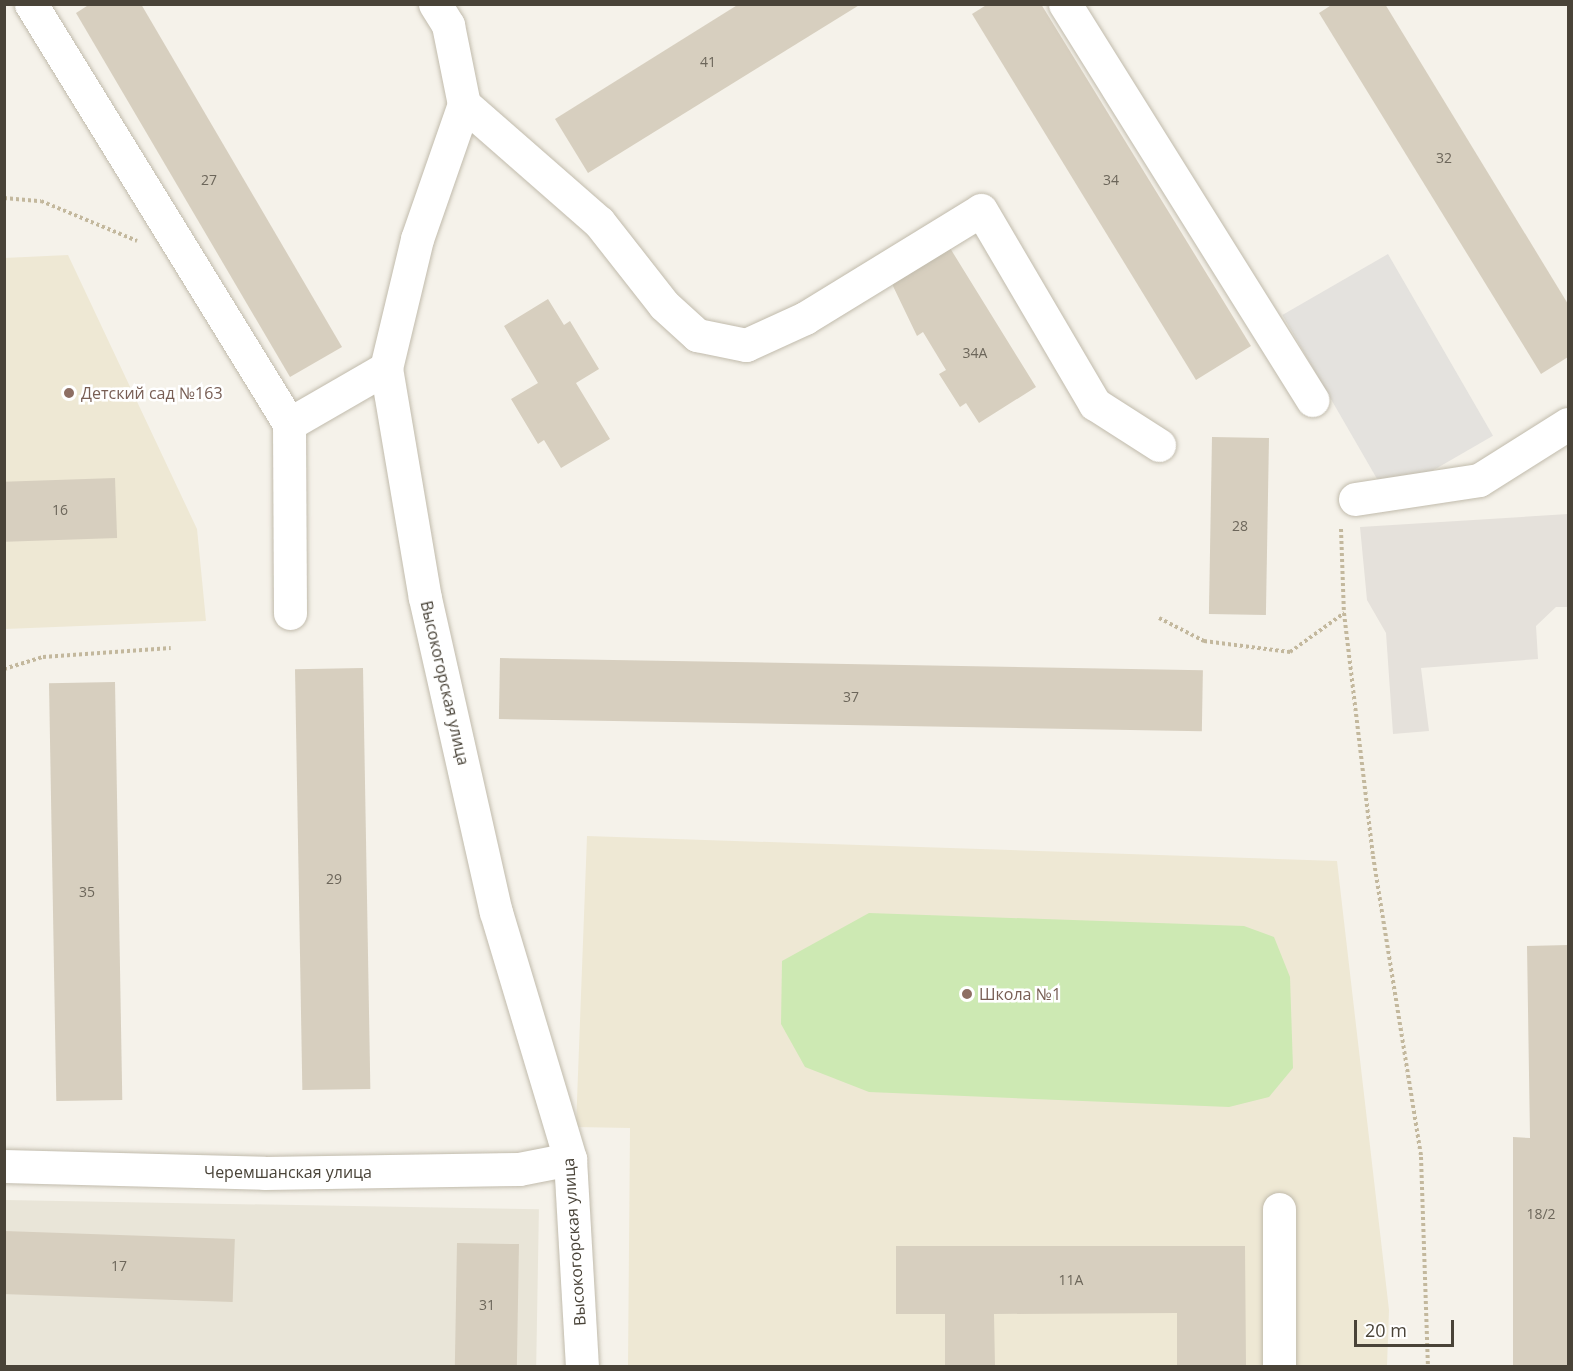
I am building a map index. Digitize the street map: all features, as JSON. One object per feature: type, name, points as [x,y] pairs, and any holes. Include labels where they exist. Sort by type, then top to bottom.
[{"type":"street","points":[[32,4],[289,424],[290,613]]},
{"type":"street","points":[[435,4],[448,25],[464,104],[599,222],[664,305],[697,335],[746,345],[805,318],[981,210],[1095,404],[1159,445]]},
{"type":"street","points":[[1065,4],[1312,400]]},
{"type":"street","name":"Высокогорская улица","points":[[464,104],[417,239],[386,368],[425,598],[496,912],[570,1159],[582,1366]]},
{"type":"street","points":[[289,424],[386,368]]},
{"type":"street","points":[[1355,499],[1479,480],[1569,424]]},
{"type":"street","name":"Черемшанская улица","points":[[4,1166],[264,1173],[519,1169],[570,1159]]},
{"type":"street","points":[[1279,1209],[1279,1366]]},
{"type":"path","points":[[4,198],[41,201],[190,263]]},
{"type":"path","points":[[1355,499],[1339,533],[1344,613],[1373,856],[1422,1157],[1428,1366]]},
{"type":"path","points":[[1159,618],[1204,641],[1290,652],[1344,613]]},
{"type":"path","points":[[4,669],[43,657],[171,648]]},
{"type":"shaded area","points":[[1388,254],[1493,436],[1387,497],[1282,315]]},
{"type":"shaded area","name":"Детский сад №163","points":[[68,255],[197,529],[206,621],[5,629],[4,258]]},
{"type":"shaded area","points":[[1568,514],[1568,607],[1556,607],[1536,626],[1538,659],[1421,668],[1429,731],[1393,734],[1386,633],[1367,600],[1360,527]]},
{"type":"shaded area","name":"Школа №1","points":[[587,836],[1337,861],[1389,1310],[1387,1366],[628,1366],[630,1128],[576,1127]]},
{"type":"shaded area","points":[[5,1200],[539,1209],[536,1366],[4,1366]]},
{"type":"green space","points":[[869,913],[1244,926],[1274,937],[1290,977],[1293,1068],[1269,1097],[1229,1107],[869,1092],[805,1067],[781,1024],[782,961]]},
{"type":"building","points":[[90,4],[141,4],[342,347],[290,377],[76,13]]},
{"type":"building","points":[[739,4],[861,4],[588,173],[555,119]]},
{"type":"building","points":[[988,4],[1041,4],[1251,346],[1196,380],[972,14]]},
{"type":"building","points":[[1333,4],[1385,4],[1568,304],[1568,357],[1541,374],[1319,13]]},
{"type":"building","points":[[950,248],[1036,387],[979,423],[966,403],[960,407],[939,374],[946,370],[923,332],[917,336],[892,284]]},
{"type":"building","points":[[548,299],[564,325],[570,321],[599,369],[576,383],[610,439],[561,468],[544,440],[538,444],[511,399],[538,383],[504,326]]},
{"type":"building","points":[[1212,437],[1269,438],[1266,615],[1209,614]]},
{"type":"building","points":[[115,478],[117,538],[6,542],[4,482]]},
{"type":"building","points":[[500,658],[1203,670],[1202,731],[499,719]]},
{"type":"building","points":[[363,668],[370,1089],[302,1090],[295,669]]},
{"type":"building","points":[[115,682],[122,1100],[56,1101],[49,683]]},
{"type":"building","points":[[1568,945],[1568,1366],[1513,1366],[1513,1137],[1530,1138],[1527,946]]},
{"type":"building","points":[[4,1231],[235,1239],[233,1302],[4,1294]]},
{"type":"building","points":[[457,1243],[519,1244],[517,1366],[455,1366]]},
{"type":"building","points":[[896,1246],[1245,1246],[1246,1366],[1177,1366],[1177,1313],[994,1314],[995,1366],[945,1366],[945,1314],[896,1314]]},
{"type":"place","name":"Детский сад №163","points":[[69,393]]},
{"type":"place","name":"Школа №1","points":[[967,994]]}]
